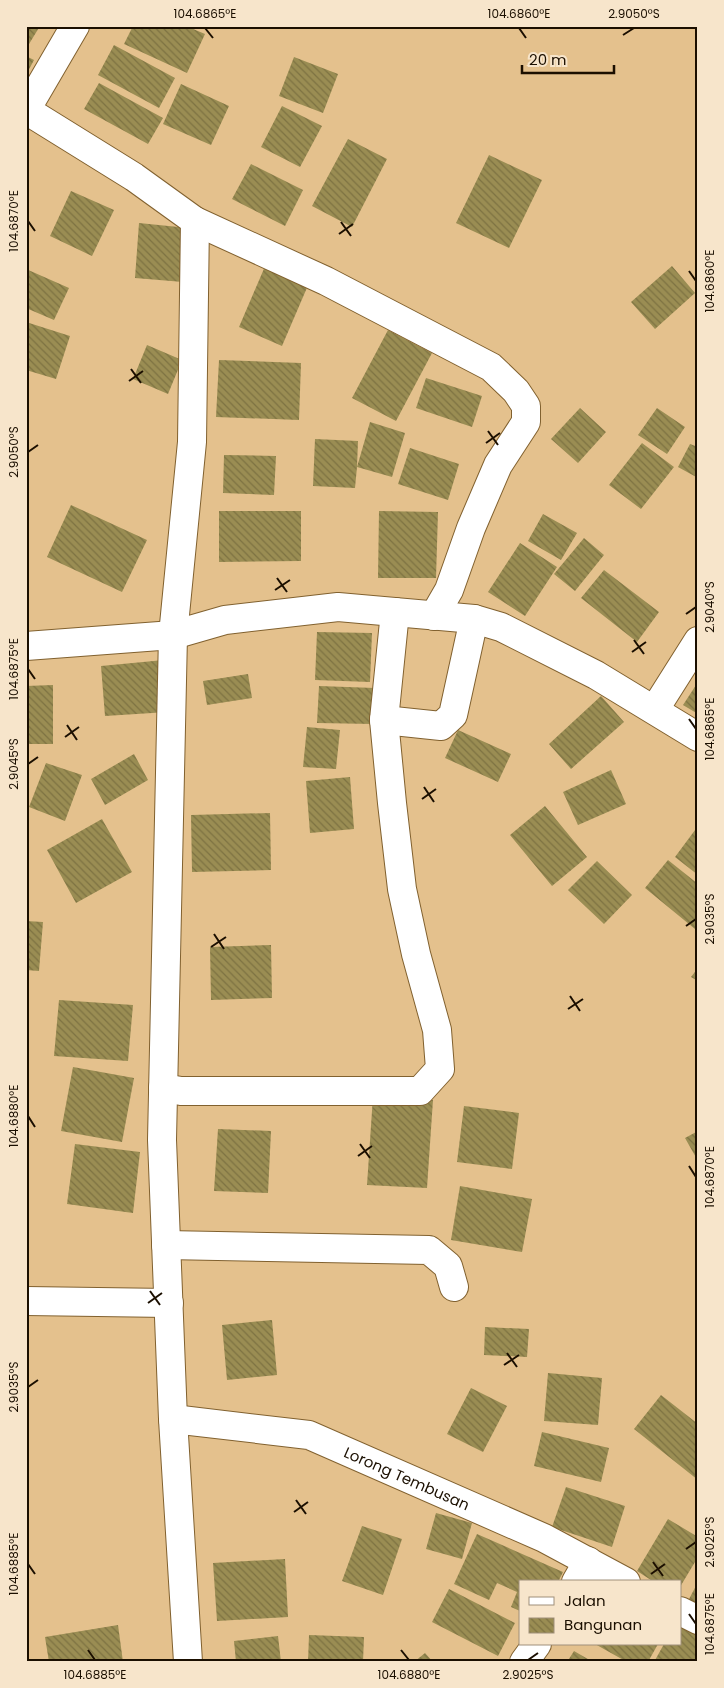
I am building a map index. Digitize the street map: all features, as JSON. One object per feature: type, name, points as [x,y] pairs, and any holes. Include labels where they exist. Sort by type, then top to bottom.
[{"type":"street","points":[[75,26],[26,110],[134,177],[195,221],[326,281],[491,367],[516,391],[526,406],[526,422],[498,465],[471,528],[449,590],[434,616]]},
{"type":"street","points":[[188,1662],[173,1419],[162,1140],[173,634],[192,442],[195,221]]},
{"type":"street","points":[[26,646],[173,634],[225,620],[338,607],[474,619],[501,627],[596,675],[655,709],[698,737]]},
{"type":"street","points":[[163,1088],[181,1091],[420,1091],[440,1070],[437,1030],[416,954],[402,889],[384,720],[395,612]]},
{"type":"street","points":[[384,720],[441,726],[449,721],[454,715],[474,619]]},
{"type":"street","points":[[655,709],[698,641]]},
{"type":"street","points":[[166,1245],[428,1250],[448,1266],[454,1287]]},
{"type":"street","points":[[26,1301],[168,1304]]},
{"type":"street","name":"Lorong Tembusan","points":[[173,1419],[309,1435],[544,1538],[582,1572],[617,1580]]},
{"type":"street","points":[[682,1611],[698,1620]]},
{"type":"street","points":[[524,1662],[536,1646]]},
{"type":"building","points":[[26,26],[40,26],[26,49]]},
{"type":"building","points":[[133,26],[186,26],[205,34],[187,73],[124,44]]},
{"type":"building","points":[[114,45],[175,78],[159,108],[98,75]]},
{"type":"building","points":[[26,56],[34,60],[26,75]]},
{"type":"building","points":[[294,57],[338,74],[323,113],[279,96]]},
{"type":"building","points":[[99,83],[163,118],[148,144],[84,109]]},
{"type":"building","points":[[181,84],[229,106],[211,145],[163,124]]},
{"type":"building","points":[[282,106],[322,126],[300,167],[261,147]]},
{"type":"building","points":[[348,139],[387,159],[352,227],[312,206]]},
{"type":"building","points":[[489,155],[542,180],[509,248],[456,223]]},
{"type":"building","points":[[251,164],[303,190],[285,226],[232,199]]},
{"type":"building","points":[[71,191],[114,210],[92,256],[50,236]]},
{"type":"building","points":[[139,223],[188,228],[183,282],[135,278]]},
{"type":"building","points":[[266,264],[309,283],[282,346],[239,327]]},
{"type":"building","points":[[672,266],[695,293],[655,329],[631,302]]},
{"type":"building","points":[[26,269],[69,288],[54,320],[26,308]]},
{"type":"building","points":[[26,322],[70,336],[56,379],[26,370]]},
{"type":"building","points":[[388,330],[432,353],[396,421],[352,398]]},
{"type":"building","points":[[147,345],[182,360],[168,394],[133,379]]},
{"type":"building","points":[[219,360],[301,363],[299,420],[216,417]]},
{"type":"building","points":[[426,378],[482,396],[472,427],[416,408]]},
{"type":"building","points":[[580,408],[606,432],[578,463],[551,439]]},
{"type":"building","points":[[657,408],[685,427],[667,454],[638,435]]},
{"type":"building","points":[[370,422],[405,433],[392,477],[357,467]]},
{"type":"building","points":[[315,439],[358,441],[355,488],[313,486]]},
{"type":"building","points":[[642,443],[674,467],[641,509],[609,485]]},
{"type":"building","points":[[690,444],[698,447],[698,478],[678,467]]},
{"type":"building","points":[[410,448],[459,464],[448,500],[398,484]]},
{"type":"building","points":[[224,455],[276,456],[274,495],[223,493]]},
{"type":"building","points":[[71,505],[147,540],[122,592],[47,557]]},
{"type":"building","points":[[219,511],[301,511],[301,561],[219,562]]},
{"type":"building","points":[[379,511],[438,512],[436,578],[378,578]]},
{"type":"building","points":[[543,514],[577,533],[561,560],[528,541]]},
{"type":"building","points":[[584,538],[604,555],[575,591],[554,574]]},
{"type":"building","points":[[520,543],[557,567],[525,616],[488,592]]},
{"type":"building","points":[[604,570],[659,612],[637,642],[581,598]]},
{"type":"building","points":[[317,632],[372,633],[370,682],[315,680]]},
{"type":"building","points":[[164,660],[168,712],[105,716],[101,666]]},
{"type":"building","points":[[248,674],[252,698],[207,705],[203,681]]},
{"type":"building","points":[[698,682],[698,714],[683,705]]},
{"type":"building","points":[[53,685],[53,744],[26,744],[26,686]]},
{"type":"building","points":[[319,686],[375,688],[373,724],[317,723]]},
{"type":"building","points":[[601,696],[624,722],[571,769],[549,744]]},
{"type":"building","points":[[307,727],[340,730],[336,769],[303,767]]},
{"type":"building","points":[[458,730],[511,754],[498,782],[445,758]]},
{"type":"building","points":[[134,754],[148,780],[105,805],[91,779]]},
{"type":"building","points":[[46,763],[82,775],[65,821],[29,807]]},
{"type":"building","points":[[611,770],[626,804],[578,825],[563,792]]},
{"type":"building","points":[[350,777],[354,829],[310,833],[306,781]]},
{"type":"building","points":[[545,806],[587,857],[552,886],[510,835]]},
{"type":"building","points":[[270,813],[271,870],[192,872],[191,815]]},
{"type":"building","points":[[102,819],[132,872],[76,903],[47,850]]},
{"type":"building","points":[[698,826],[698,875],[675,857]]},
{"type":"building","points":[[668,860],[698,884],[698,926],[695,929],[645,888]]},
{"type":"building","points":[[597,861],[632,895],[604,924],[568,890]]},
{"type":"building","points":[[26,921],[43,922],[39,971],[26,970]]},
{"type":"building","points":[[271,945],[272,998],[211,1000],[210,947]]},
{"type":"building","points":[[698,968],[698,981],[691,977]]},
{"type":"building","points":[[59,1000],[133,1005],[128,1061],[54,1056]]},
{"type":"building","points":[[73,1067],[134,1078],[122,1142],[61,1131]]},
{"type":"building","points":[[373,1096],[433,1100],[427,1188],[367,1185]]},
{"type":"building","points":[[464,1106],[519,1113],[512,1169],[457,1162]]},
{"type":"building","points":[[218,1129],[271,1131],[268,1193],[214,1191]]},
{"type":"building","points":[[698,1131],[698,1161],[685,1138]]},
{"type":"building","points":[[75,1144],[140,1152],[133,1213],[67,1204]]},
{"type":"building","points":[[460,1186],[532,1199],[522,1252],[451,1240]]},
{"type":"building","points":[[272,1320],[277,1375],[227,1380],[222,1325]]},
{"type":"building","points":[[485,1327],[529,1329],[527,1357],[484,1355]]},
{"type":"building","points":[[548,1373],[602,1378],[598,1425],[544,1421]]},
{"type":"building","points":[[471,1388],[507,1406],[483,1452],[447,1434]]},
{"type":"building","points":[[661,1395],[698,1424],[698,1480],[634,1429]]},
{"type":"building","points":[[542,1432],[609,1448],[601,1482],[534,1466]]},
{"type":"building","points":[[566,1487],[625,1506],[612,1547],[552,1527]]},
{"type":"building","points":[[436,1513],[472,1523],[462,1559],[426,1549]]},
{"type":"building","points":[[668,1519],[698,1537],[698,1557],[682,1584],[682,1580],[651,1580],[637,1571]]},
{"type":"building","points":[[362,1526],[402,1539],[383,1595],[342,1581]]},
{"type":"building","points":[[477,1534],[563,1572],[559,1580],[519,1580],[519,1611],[511,1607],[517,1592],[497,1583],[489,1600],[454,1584]]},
{"type":"building","points":[[285,1559],[288,1617],[217,1621],[213,1563]]},
{"type":"building","points":[[698,1582],[698,1606],[688,1601]]},
{"type":"building","points":[[449,1589],[515,1623],[498,1656],[432,1622]]},
{"type":"building","points":[[118,1625],[123,1662],[49,1662],[45,1637]]},
{"type":"building","points":[[682,1625],[698,1634],[698,1662],[654,1662],[663,1646],[682,1646]]},
{"type":"building","points":[[309,1635],[364,1637],[363,1662],[308,1662]]},
{"type":"building","points":[[278,1636],[281,1662],[236,1662],[234,1641]]},
{"type":"building","points":[[599,1646],[657,1646],[648,1662],[627,1662]]},
{"type":"building","points":[[574,1651],[593,1662],[567,1662]]},
{"type":"building","points":[[425,1653],[433,1662],[414,1662]]}]
